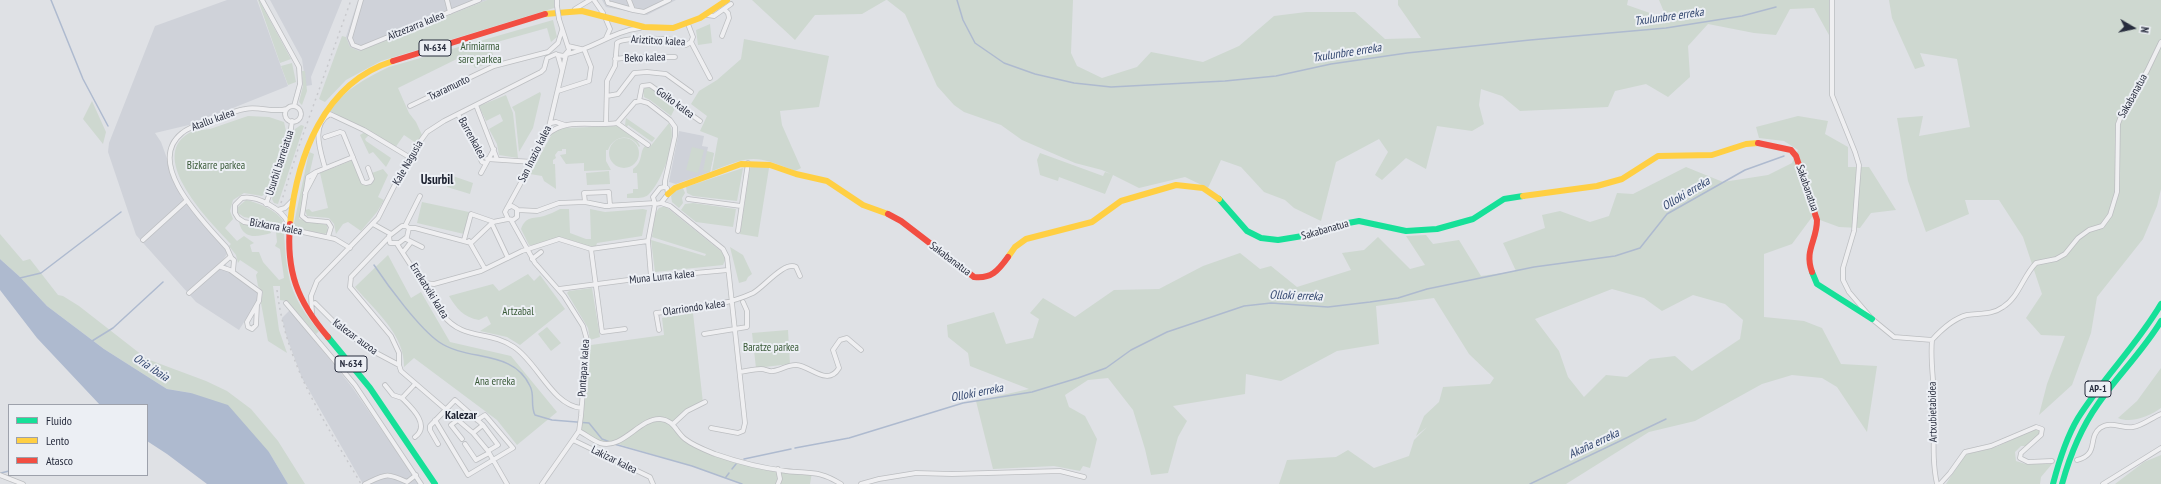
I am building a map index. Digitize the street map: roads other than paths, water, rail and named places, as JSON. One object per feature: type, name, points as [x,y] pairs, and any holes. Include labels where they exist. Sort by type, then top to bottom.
[{"type":"main road","name":"N-634","points":[[435,484],[357,371],[315,321],[302,300],[292,275],[288,250],[289,225],[294,199],[308,146],[318,121],[332,100],[352,82],[371,70],[403,57],[540,15],[572,11],[605,16],[648,27],[670,28],[688,24],[729,2]]},
{"type":"main road","name":"Sakabanatua","points":[[748,163],[761,164],[827,181],[863,205],[890,215],[901,221],[974,278],[985,278],[997,272],[1015,247],[1026,239],[1092,222],[1121,201],[1176,185],[1202,188],[1215,195],[1247,231],[1261,238],[1278,240],[1299,237],[1321,233],[1344,224],[1360,221],[1406,231],[1422,231],[1437,229],[1473,219],[1504,199],[1597,186],[1622,179],[1658,156],[1712,155],[1746,144],[1760,143],[1791,150],[1796,156],[1817,220],[1817,228],[1808,256],[1811,271],[1817,284],[1872,319]]},
{"type":"main road","points":[[667,191],[748,163]]},
{"type":"main road","name":"AP-1","points":[[2053,484],[2064,448],[2077,420],[2104,381],[2149,325],[2161,304]]},
{"type":"main road","points":[[2062,484],[2074,445],[2085,423],[2098,403],[2140,351],[2161,321]]},
{"type":"main road","name":"N-634","points":[[383,409],[432,484]]},
{"type":"street","points":[[262,0],[299,67],[300,84],[294,106]]},
{"type":"street","name":"Aitzezarra kalea","points":[[361,0],[350,38],[353,44],[358,48],[364,47],[479,0]]},
{"type":"street","points":[[447,0],[450,12]]},
{"type":"street","points":[[557,0],[559,19],[567,45],[566,55]]},
{"type":"street","points":[[572,11],[590,0]]},
{"type":"street","points":[[594,0],[610,25],[610,32],[606,38]]},
{"type":"street","points":[[607,0],[608,3],[644,12],[669,0]]},
{"type":"street","points":[[629,0],[633,10]]},
{"type":"street","name":"Sakabanatua","points":[[1832,0],[1832,95],[1859,165],[1854,231],[1843,268],[1843,280],[1849,292],[1872,319],[1894,337],[1932,340],[1953,322],[1966,315],[1986,314],[2003,308],[2011,301],[2036,263],[2061,257],[2070,249],[2078,238],[2089,230],[2102,226],[2113,209],[2117,192],[2118,124],[2123,110],[2147,71],[2161,42]]},
{"type":"street","points":[[707,14],[714,16],[724,9],[729,2]]},
{"type":"street","points":[[722,36],[729,18],[728,13],[724,9]]},
{"type":"street","name":"Ariztitxo kalea","points":[[606,124],[607,81],[614,68],[615,46],[621,40],[672,40],[684,45],[691,42],[693,35],[688,24]]},
{"type":"street","points":[[549,56],[566,55],[584,49],[606,38],[630,29],[648,27]]},
{"type":"street","points":[[557,55],[554,48],[558,43],[562,30]]},
{"type":"street","points":[[558,43],[562,42],[567,45],[584,49]]},
{"type":"street","points":[[691,42],[710,78]]},
{"type":"street","name":"Txaramunto","points":[[410,106],[494,66],[533,55],[546,53],[554,48]]},
{"type":"street","points":[[558,91],[589,81],[591,67],[584,49]]},
{"type":"street","name":"Txaramunto","points":[[533,55],[549,56]]},
{"type":"street","name":"San Inazio kalea","points":[[557,55],[562,72]]},
{"type":"street","name":"San Inazio kalea","points":[[507,208],[547,135],[566,55]]},
{"type":"street","name":"Kale Nagusia","points":[[315,321],[311,309],[311,296],[315,284],[373,224],[399,180],[409,157],[427,132],[458,114],[541,72],[544,69],[549,56]]},
{"type":"street","name":"Beko kalea","points":[[615,59],[632,57],[675,57]]},
{"type":"street","points":[[607,96],[618,94],[630,77],[637,72],[666,74],[690,92]]},
{"type":"street","name":"Goiko kalea","points":[[639,101],[642,86],[650,84],[700,121]]},
{"type":"street","points":[[464,240],[472,214],[492,222],[518,217],[527,212],[544,210],[559,203],[585,202],[610,206],[661,203],[670,206],[665,181],[675,133],[672,122],[648,103],[639,101],[632,105],[617,123]]},
{"type":"street","points":[[476,105],[497,159]]},
{"type":"street","points":[[294,106],[299,108],[301,114],[298,120],[292,121],[287,117],[287,109],[294,106]]},
{"type":"street","name":"Atallu kalea","points":[[231,271],[229,263],[234,259],[231,257],[227,248],[186,201],[179,188],[170,162],[171,149],[177,137],[188,129],[240,110],[253,108],[273,111],[287,117]]},
{"type":"street","name":"Atallu kalea","points":[[273,111],[287,109]]},
{"type":"street","points":[[553,113],[559,125]]},
{"type":"street","points":[[325,168],[317,136],[324,119],[330,114],[364,130],[409,157]]},
{"type":"street","name":"Barrenkalea","points":[[458,114],[482,162],[486,161]]},
{"type":"street","name":"Usurbil barreiatua","points":[[266,204],[290,136],[292,121]]},
{"type":"street","points":[[551,123],[565,125],[617,123],[648,145]]},
{"type":"street","points":[[547,135],[559,125]]},
{"type":"street","points":[[325,137],[343,133],[362,182],[367,184],[372,179],[368,168]]},
{"type":"street","points":[[481,173],[486,161],[494,149]]},
{"type":"street","name":"Bizkarra kalea","points":[[328,237],[331,227],[328,222],[307,220],[302,216],[305,193],[316,172],[353,157]]},
{"type":"street","points":[[486,161],[497,159],[533,162]]},
{"type":"street","points":[[738,231],[748,163]]},
{"type":"street","points":[[644,203],[654,196],[660,188],[667,191]]},
{"type":"street","points":[[661,203],[667,191]]},
{"type":"street","points":[[585,202],[584,193],[609,192],[610,206]]},
{"type":"street","name":"San Inazio kalea","points":[[516,193],[514,201],[517,209]]},
{"type":"street","name":"Errekatxiki kalea","points":[[404,252],[407,227],[420,196]]},
{"type":"street","points":[[652,277],[648,241],[655,203],[654,196]]},
{"type":"street","name":"Bizkarra kalea","points":[[277,210],[250,197],[242,198],[235,205],[235,214],[244,222],[328,237],[350,248]]},
{"type":"street","points":[[277,210],[285,208],[294,199]]},
{"type":"street","points":[[688,199],[741,206]]},
{"type":"street","points":[[143,240],[186,201]]},
{"type":"street","points":[[510,219],[505,214],[507,208],[512,206],[527,212]]},
{"type":"street","name":"Olarriondo kalea","points":[[670,206],[723,249],[727,257],[745,422],[743,431],[738,433],[711,428]]},
{"type":"street","points":[[517,209],[518,217]]},
{"type":"street","points":[[277,210],[284,216],[289,225]]},
{"type":"street","name":"Puntapax kalea","points":[[518,217],[518,229]]},
{"type":"street","name":"Puntapax kalea","points":[[510,219],[518,229],[532,259],[559,289],[583,326],[587,336],[581,416],[578,431],[544,483]]},
{"type":"street","points":[[470,243],[475,241],[492,222]]},
{"type":"street","points":[[492,222],[508,258]]},
{"type":"street","points":[[373,224],[388,236]]},
{"type":"street","points":[[388,236],[407,227],[464,240],[470,243]]},
{"type":"street","points":[[368,228],[379,228]]},
{"type":"street","points":[[465,234],[485,269]]},
{"type":"street","points":[[388,236],[387,243],[352,276],[349,285],[391,336],[399,353],[399,365],[401,371],[447,409],[473,433],[488,452],[507,484]]},
{"type":"street","points":[[387,243],[398,244],[405,239],[422,247]]},
{"type":"street","points":[[423,283],[434,284],[485,269],[527,250],[562,239],[591,249],[648,241]]},
{"type":"street","points":[[404,252],[411,242]]},
{"type":"street","name":"Errekatxiki kalea","points":[[398,244],[448,322],[456,328],[501,340],[515,347],[531,362],[565,403],[581,408]]},
{"type":"street","points":[[591,249],[602,332],[625,329]]},
{"type":"street","points":[[532,259],[541,252]]},
{"type":"street","points":[[189,293],[221,267],[229,263]]},
{"type":"street","points":[[732,303],[762,288],[785,268],[793,266],[800,276]]},
{"type":"street","points":[[221,267],[231,271],[257,288],[261,297],[247,322],[248,327],[252,329],[256,325],[257,305]]},
{"type":"street","name":"Muna Lurra kalea","points":[[596,284],[728,270]]},
{"type":"street","points":[[429,292],[430,288],[434,284]]},
{"type":"street","points":[[559,289],[596,284]]},
{"type":"street","points":[[704,334],[747,327],[747,311],[743,302]]},
{"type":"street","name":"Kalezar auzoa","points":[[315,303],[336,324],[367,348],[399,365]]},
{"type":"street","name":"Olarriondo kalea","points":[[659,330],[656,313],[732,303]]},
{"type":"street","points":[[286,304],[355,385],[421,484]]},
{"type":"street","points":[[740,372],[761,369],[772,372],[784,367],[798,365],[818,375],[827,376],[834,374],[839,368],[833,350],[840,340],[847,338],[861,350]]},
{"type":"street","name":"Artxubietabidea","points":[[1932,340],[1931,358],[1934,414],[1933,464],[1938,484]]},
{"type":"street","points":[[402,398],[415,384]]},
{"type":"street","points":[[385,385],[393,395],[402,398],[417,412],[421,429],[420,433],[415,437]]},
{"type":"street","points":[[438,444],[430,430],[430,426],[455,400],[483,425],[498,445],[476,460],[465,444]]},
{"type":"street","points":[[673,424],[687,411],[704,402]]},
{"type":"street","points":[[2077,460],[2086,458],[2091,452],[2095,435],[2099,428],[2113,424],[2133,428],[2161,414]]},
{"type":"street","points":[[435,420],[468,475],[513,448],[485,415],[477,420]]},
{"type":"street","points":[[459,420],[451,425],[462,438]]},
{"type":"street","points":[[578,431],[601,443],[606,443],[620,440],[652,420],[664,420],[673,424],[685,439],[707,451],[734,460],[778,470],[817,473],[825,475],[841,484]]},
{"type":"street","points":[[473,433],[483,425]]},
{"type":"street","points":[[1938,484],[1950,474],[1965,452],[1991,446],[2036,427],[2042,429],[2041,435],[2021,454],[2020,458],[2028,462],[2052,461]]},
{"type":"street","name":"Lakizar kalea","points":[[573,440],[650,477],[653,483]]},
{"type":"street","points":[[413,446],[424,463]]},
{"type":"street","points":[[2103,484],[2161,448]]},
{"type":"street","points":[[778,470],[780,475],[778,484]]},
{"type":"street","points":[[861,484],[879,479],[916,473],[952,474],[1060,471],[1074,473],[1084,477]]},
{"type":"street","points":[[0,475],[23,484]]},
{"type":"street","points":[[365,484],[382,476],[392,475],[407,482],[416,476]]},
{"type":"water","points":[[0,259],[19,276],[47,306],[104,349],[167,389],[191,393],[228,405],[269,452],[288,484],[207,484],[148,442],[148,404],[99,404],[37,338],[0,290]]},
{"type":"waterway","points":[[51,0],[83,79],[108,126]]},
{"type":"waterway","name":"Txulunbre erreka","points":[[957,0],[963,20],[975,43],[1004,63],[1035,74],[1074,83],[1111,87],[1225,81],[1276,76],[1331,64],[1407,53],[1666,28],[1742,16],[1776,7]]},
{"type":"waterway","name":"Olloki erreka","points":[[795,448],[849,438],[963,403],[1032,392],[1078,378],[1106,368],[1131,350],[1167,332],[1244,306],[1271,303],[1328,307],[1370,302],[1398,298],[1427,289],[1534,267],[1615,256],[1640,248],[1667,214],[1745,170],[1784,156]]},
{"type":"waterway","points":[[20,278],[41,273],[121,212]]},
{"type":"waterway","name":"Ana erreka","points":[[374,265],[395,295],[413,317],[431,336],[439,342],[463,352],[501,361],[513,366],[522,374],[531,389],[535,415],[552,420],[589,423],[602,439],[610,442]]},
{"type":"waterway","points":[[92,341],[113,328],[163,282]]},
{"type":"waterway","name":"Akaña erreka","points":[[1530,484],[1666,419]]},
{"type":"waterway","name":"Ana erreka","points":[[614,444],[692,466],[742,484]]},
{"type":"waterway","name":"Olloki erreka","points":[[744,459],[791,449]]},
{"type":"waterway","name":"Olloki erreka","points":[[732,469],[736,464]]},
{"type":"waterway","points":[[1,473],[8,471]]},
{"type":"waterway","name":"Ana erreka","points":[[726,477],[729,473]]},
{"type":"railway","points":[[281,203],[299,146],[351,0]]},
{"type":"railway","points":[[277,290],[282,318],[289,343],[308,392],[361,484]]},
{"type":"district","name":"Usurbil","points":[[437,180]]},
{"type":"district","name":"Kalezar","points":[[461,416]]},
{"type":"park label","name":"Arimiarma sare parkea","points":[[480,53]]},
{"type":"park label","name":"Bizkarre parkea","points":[[216,166]]},
{"type":"park label","name":"Artzabal","points":[[518,312]]},
{"type":"park label","name":"Baratze parkea","points":[[771,348]]},
{"type":"water label","name":"Oria ibaia","points":[[151,368]]}]
